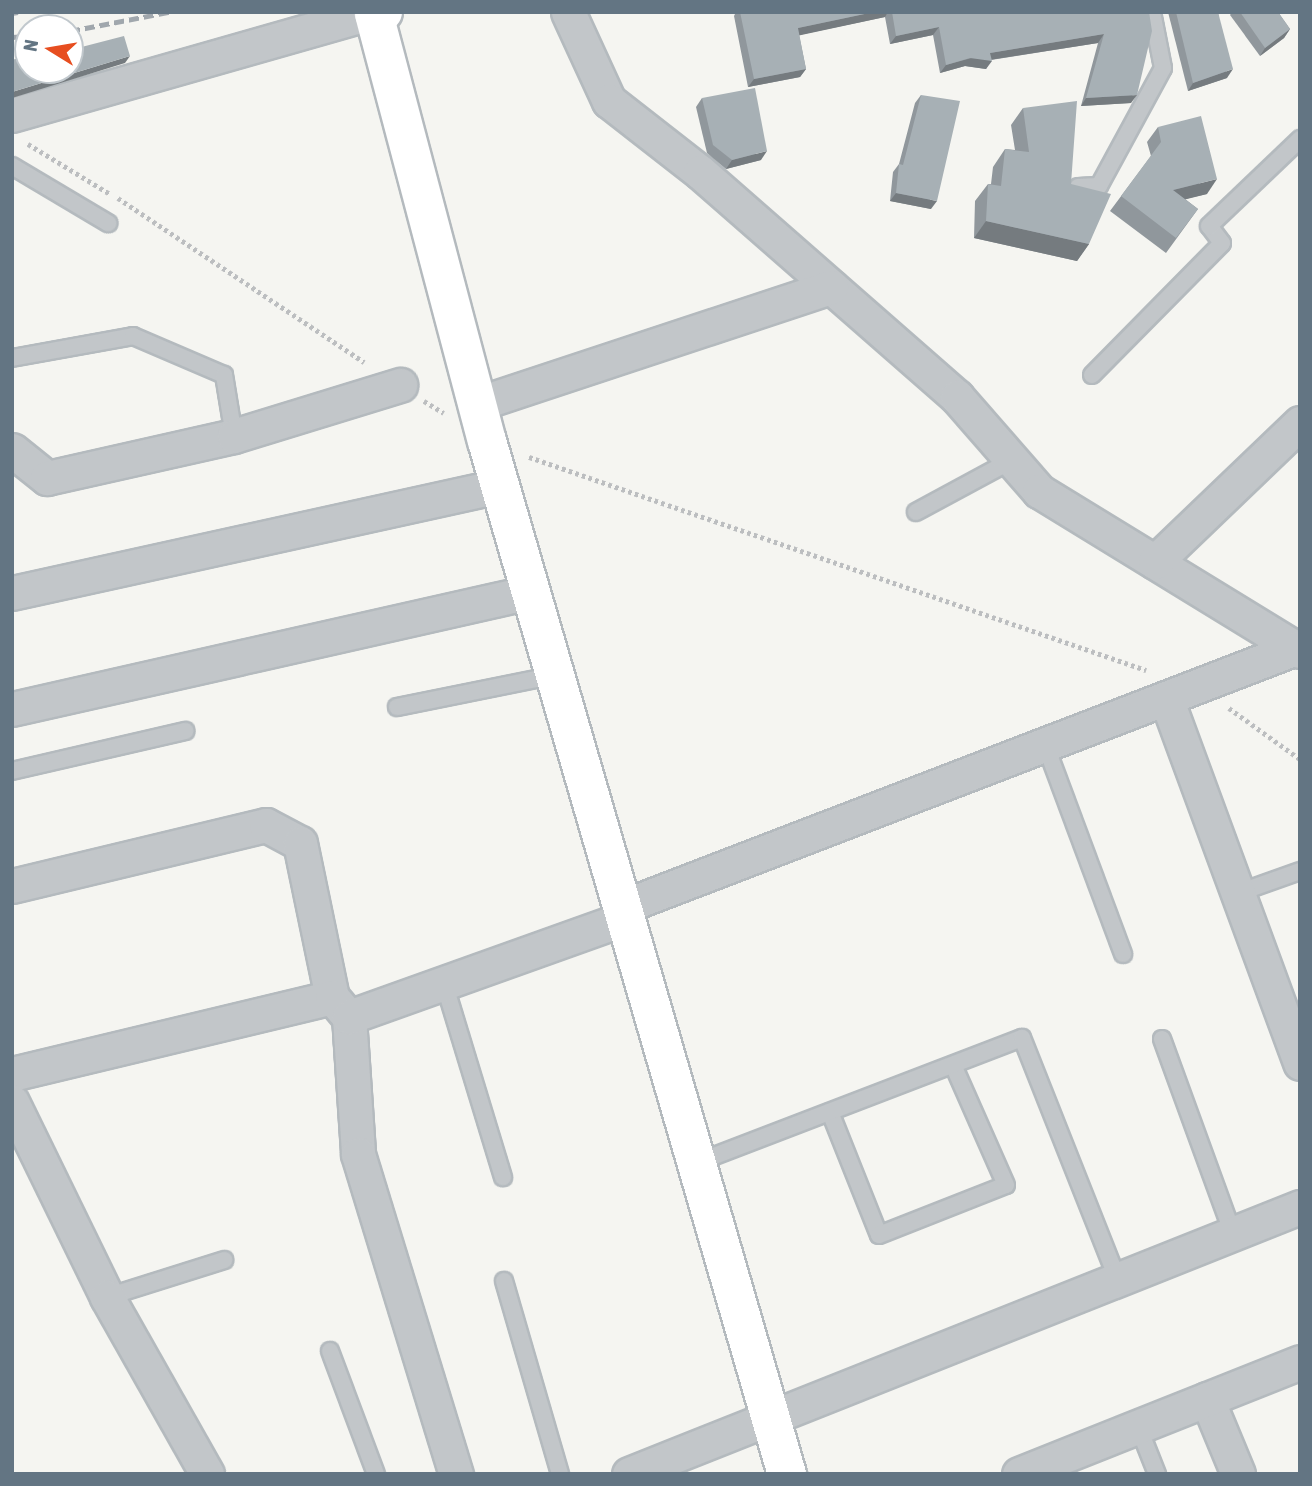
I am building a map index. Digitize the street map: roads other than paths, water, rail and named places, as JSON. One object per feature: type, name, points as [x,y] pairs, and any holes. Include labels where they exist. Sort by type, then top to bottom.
[{"type":"street","points":[[568,12],[609,101],[699,172],[957,397],[1039,491],[1298,649]]},
{"type":"street","points":[[18,128],[377,13],[486,440],[787,1474]]},
{"type":"street","points":[[477,404],[831,287]]},
{"type":"street","points":[[12,450],[47,478],[234,436],[400,385]]},
{"type":"street","points":[[1156,562],[1300,423]]},
{"type":"street","points":[[12,593],[500,486]]},
{"type":"street","points":[[12,709],[530,592]]},
{"type":"street","points":[[12,1073],[341,1007],[444,983],[1045,744],[1298,649]]},
{"type":"street","points":[[1182,692],[1238,893],[1300,1063]]},
{"type":"street","points":[[12,886],[266,825],[300,843],[341,1007],[358,1154],[456,1474]]},
{"type":"street","points":[[12,1102],[107,1297],[207,1474]]},
{"type":"street","points":[[629,1474],[1300,1207]]},
{"type":"street","points":[[1021,1473],[1300,1362]]},
{"type":"street","points":[[1207,1399],[1238,1474]]},
{"type":"lane","points":[[1078,187],[1099,186],[1163,68],[1152,12]]},
{"type":"lane","points":[[1092,375],[1222,243],[1209,226],[1300,139]]},
{"type":"lane","points":[[12,166],[108,223]]},
{"type":"lane","points":[[12,358],[133,336],[224,375],[234,436]]},
{"type":"lane","points":[[916,512],[1012,460]]},
{"type":"lane","points":[[397,707],[555,675]]},
{"type":"lane","points":[[12,771],[185,731]]},
{"type":"lane","points":[[1045,744],[1123,954]]},
{"type":"lane","points":[[1238,893],[1300,871]]},
{"type":"lane","points":[[444,983],[503,1177]]},
{"type":"lane","points":[[696,1163],[1022,1038],[1118,1280]]},
{"type":"lane","points":[[1162,1039],[1233,1234]]},
{"type":"lane","points":[[830,1112],[879,1234],[1006,1185],[953,1065]]},
{"type":"lane","points":[[107,1297],[224,1260]]},
{"type":"lane","points":[[504,1281],[560,1474]]},
{"type":"lane","points":[[330,1351],[376,1474]]},
{"type":"lane","points":[[1138,1426],[1157,1474]]},
{"type":"railway","points":[[12,13],[18,12]]},
{"type":"railway","points":[[84,28],[169,12]]}]
